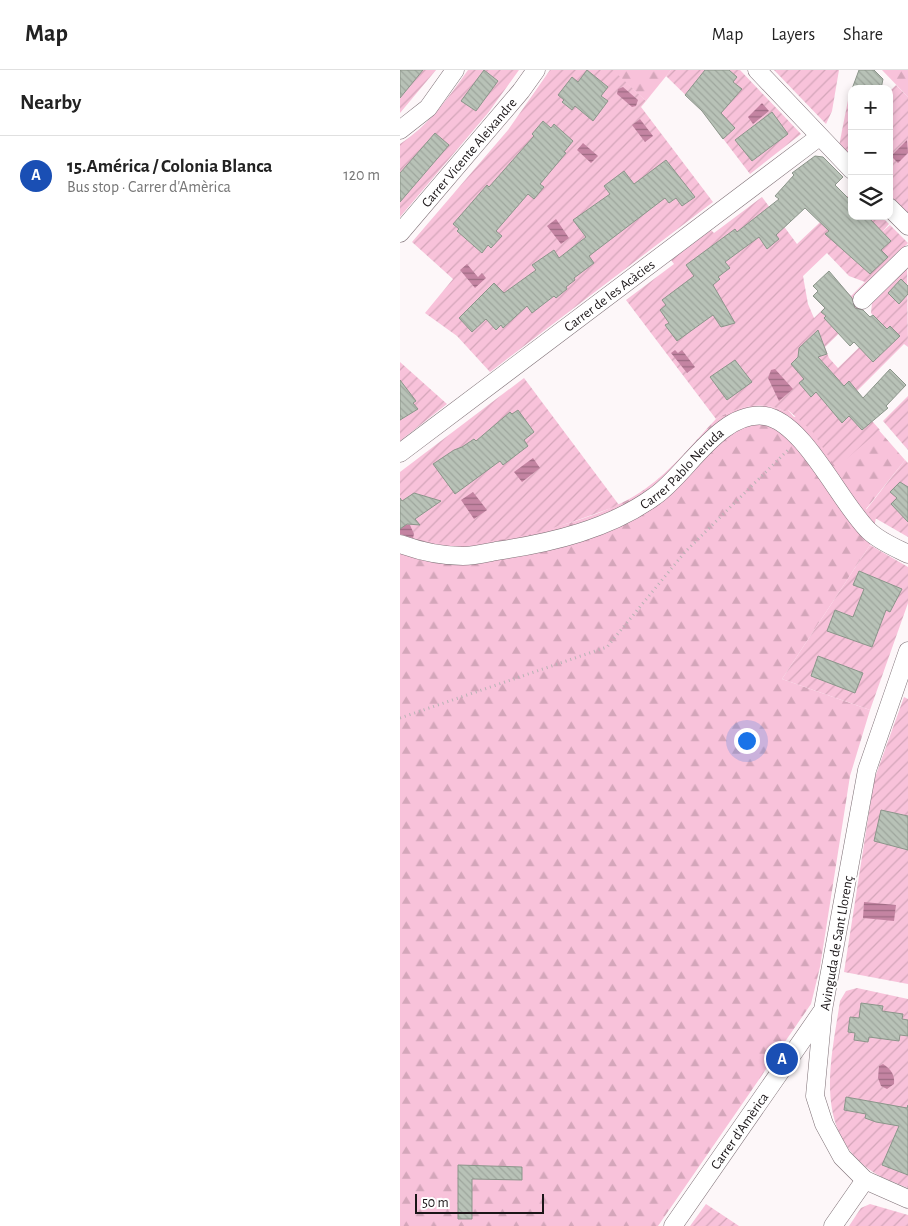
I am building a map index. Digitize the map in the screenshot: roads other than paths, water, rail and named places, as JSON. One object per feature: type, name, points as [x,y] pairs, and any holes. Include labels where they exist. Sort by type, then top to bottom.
[{"type":"street","points":[[400,130],[428,108],[456,70]]},
{"type":"street","name":"Carrer Vicente Aleixandre","points":[[400,233],[521,91],[536,70]]},
{"type":"street","points":[[757,70],[848,166]]},
{"type":"street","name":"Carrer de les Acàcies","points":[[400,453],[819,137]]},
{"type":"street","points":[[893,211],[908,226]]},
{"type":"street","points":[[862,300],[908,255]]},
{"type":"street","name":"Carrer Pablo Neruda","points":[[400,544],[414,549],[463,556],[530,546],[608,523],[656,496],[718,434],[740,419],[764,416],[785,423],[800,438],[869,532],[908,554]]},
{"type":"street","name":"Avinguda de Sant Llorenç","points":[[908,651],[902,683],[866,770],[824,1010],[815,1096],[824,1124],[842,1157],[865,1180],[908,1199]]},
{"type":"street","name":"Carrer d'Amèrica","points":[[673,1226],[824,1010]]},
{"type":"street","points":[[833,1226],[865,1180]]},
{"type":"place","name":"15.América / Colonia Blanca","points":[[782,1059]]}]
